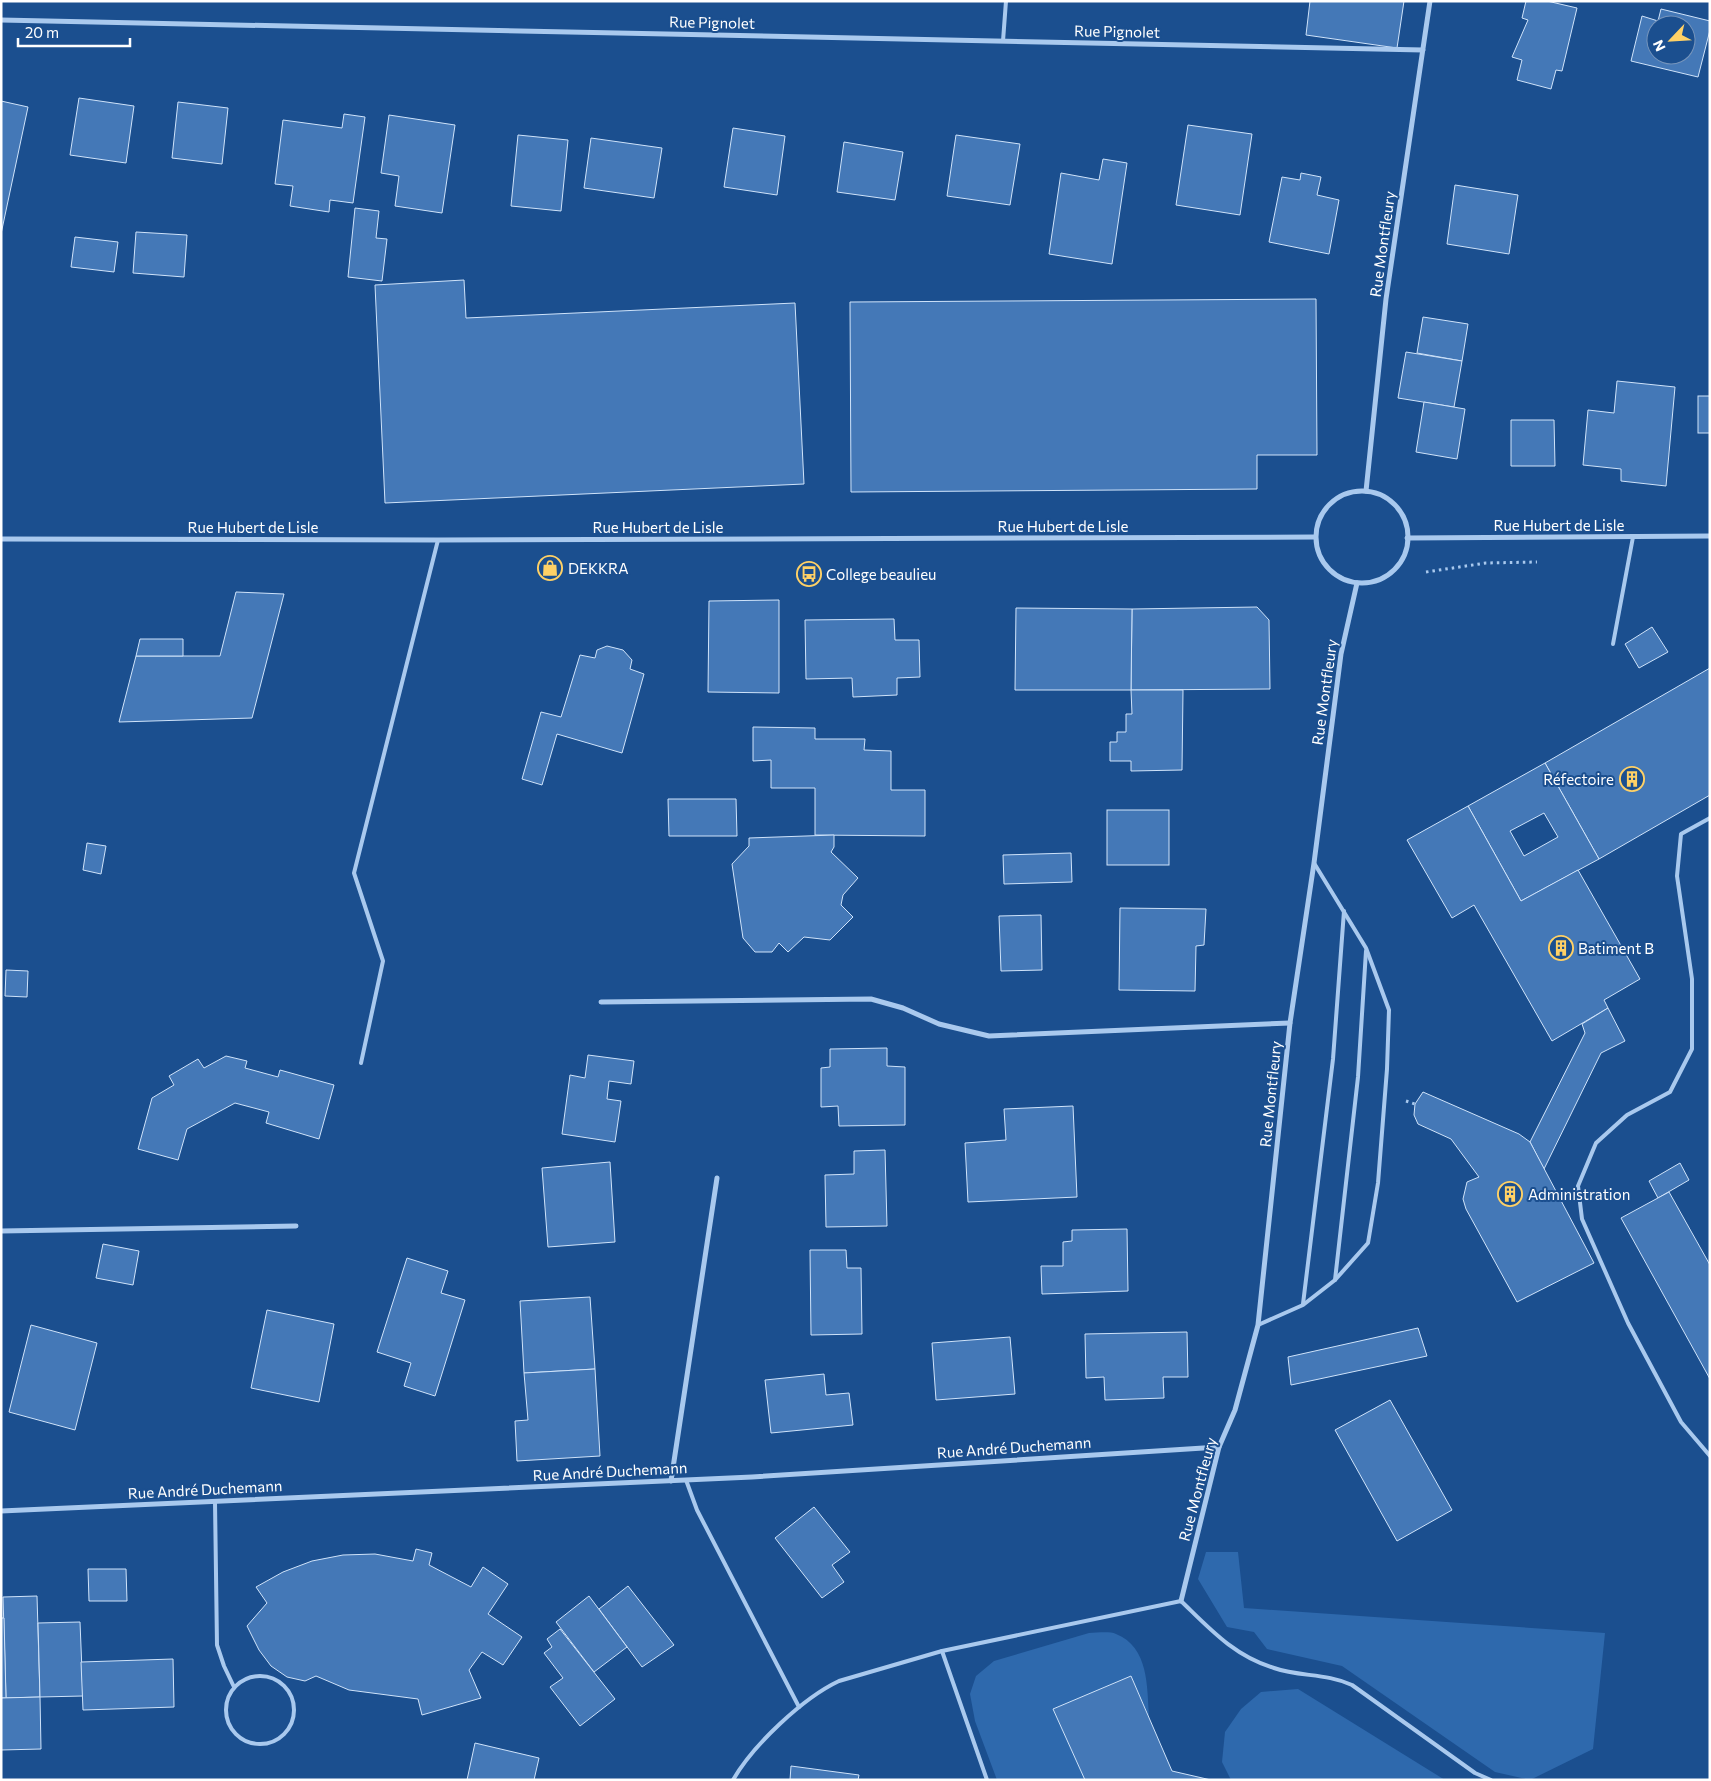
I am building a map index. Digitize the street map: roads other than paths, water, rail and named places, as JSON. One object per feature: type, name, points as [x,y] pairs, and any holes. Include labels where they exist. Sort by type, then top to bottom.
[{"type":"street","name":"Rue Montfleury","points":[[1366,491],[1386,299],[1430,1]]},
{"type":"street","name":"Rue Pignolet","points":[[1,20],[1423,50]]},
{"type":"street","points":[[1366,491],[1382,496],[1396,506],[1405,521],[1407,538],[1404,557],[1392,572],[1376,581],[1357,583],[1341,578],[1327,568],[1318,554],[1315,537],[1319,518],[1330,503],[1347,493],[1366,491]]},
{"type":"street","name":"Rue Hubert de Lisle","points":[[1407,538],[1710,536]]},
{"type":"street","name":"Rue Hubert de Lisle","points":[[1,539],[438,540],[1315,537]]},
{"type":"street","name":"Rue Montfleury","points":[[1181,1601],[1219,1447],[1235,1410],[1258,1325],[1290,1023],[1314,863],[1340,654],[1357,583]]},
{"type":"street","points":[[601,1002],[871,999],[904,1008],[939,1024],[989,1036],[1290,1023]]},
{"type":"street","points":[[671,1481],[717,1178]]},
{"type":"street","points":[[1,1231],[296,1226]]},
{"type":"street","name":"Rue André Duchemann","points":[[1,1511],[671,1481],[1219,1447]]},
{"type":"lane","points":[[1002,41],[1006,1]]},
{"type":"lane","points":[[1613,644],[1633,537]]},
{"type":"lane","points":[[361,1063],[383,961],[354,873],[438,540]]},
{"type":"lane","points":[[1710,818],[1680,834],[1677,876],[1692,979],[1692,1049],[1670,1092],[1628,1115],[1596,1143],[1578,1186],[1582,1219],[1628,1323],[1681,1422],[1710,1456]]},
{"type":"lane","points":[[1258,1325],[1303,1305],[1335,1280],[1368,1243],[1378,1183],[1387,1068],[1389,1010],[1366,948],[1314,863]]},
{"type":"lane","points":[[1303,1305],[1333,1059],[1344,911]]},
{"type":"lane","points":[[1335,1280],[1358,1077],[1366,948]]},
{"type":"lane","points":[[686,1480],[697,1510],[799,1707]]},
{"type":"lane","points":[[214,1502],[217,1644],[224,1666],[234,1687]]},
{"type":"lane","points":[[733,1780],[743,1763],[799,1707],[824,1688],[839,1681],[942,1651],[1181,1601],[1228,1646],[1274,1669],[1336,1678],[1352,1685],[1475,1773],[1491,1780]]},
{"type":"lane","points":[[942,1651],[987,1780]]},
{"type":"lane","points":[[257,1675],[271,1677],[284,1684],[293,1697],[295,1712],[293,1723],[287,1732],[280,1739],[264,1745],[248,1743],[234,1732],[226,1716],[227,1699],[234,1687],[244,1679],[257,1675]]},
{"type":"place","name":"DEKKRA","points":[[550,568]]},
{"type":"place","name":"College beaulieu","points":[[809,574]]},
{"type":"place","name":"Réfectoire","points":[[1632,779]]},
{"type":"place","name":"Batiment B","points":[[1561,948]]},
{"type":"place","name":"Administration","points":[[1510,1194]]}]
